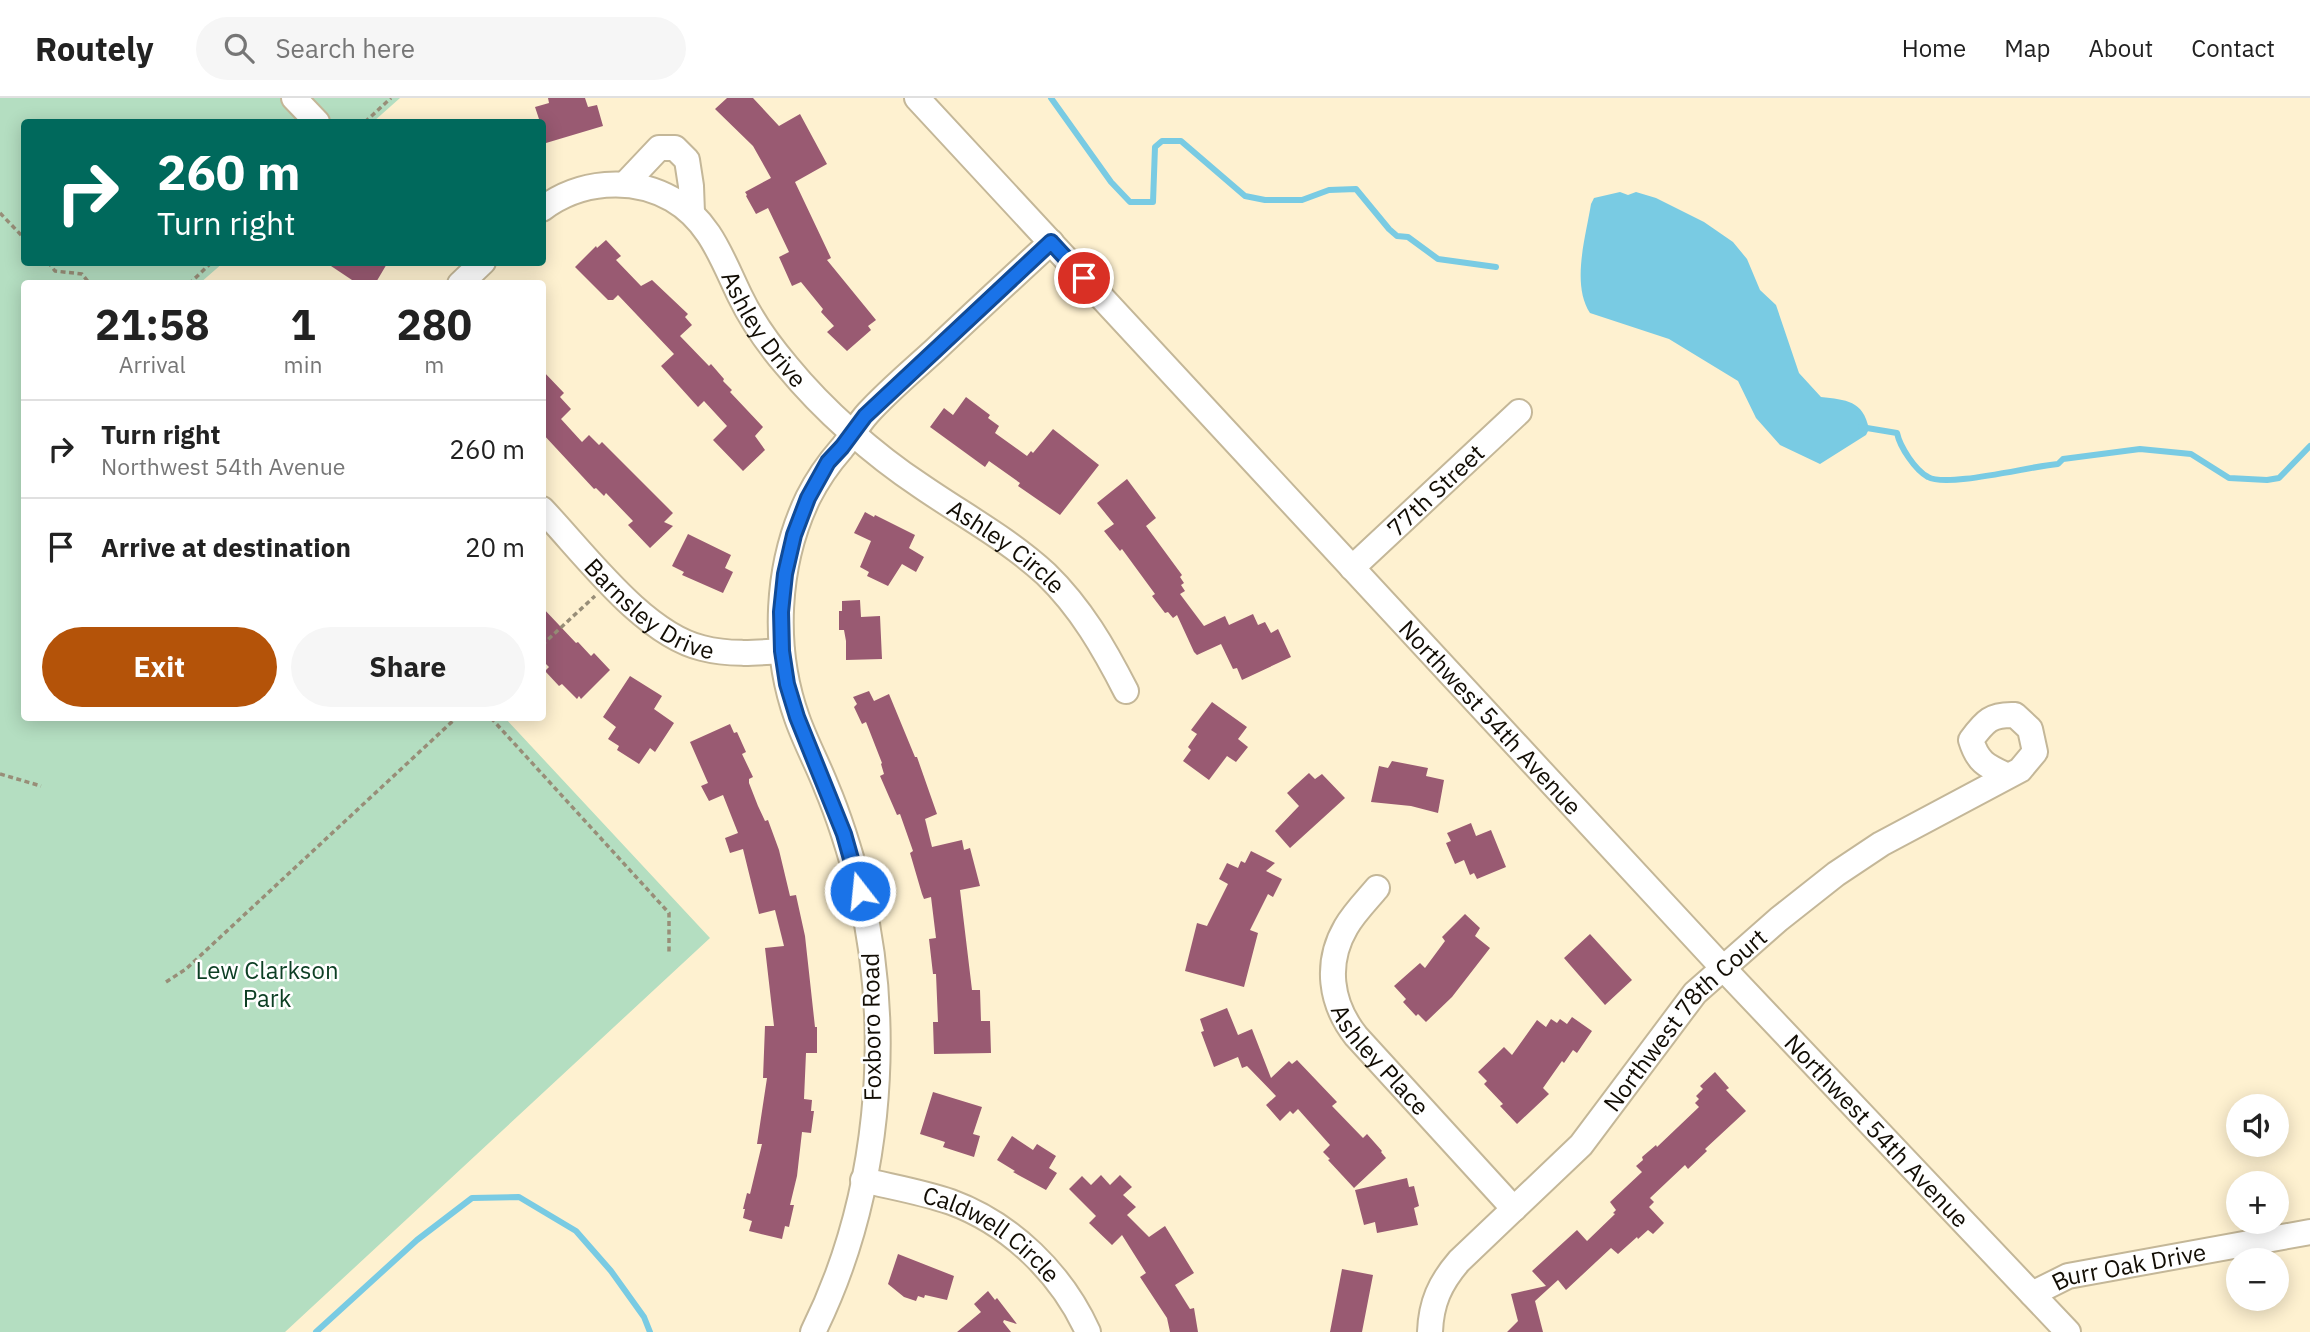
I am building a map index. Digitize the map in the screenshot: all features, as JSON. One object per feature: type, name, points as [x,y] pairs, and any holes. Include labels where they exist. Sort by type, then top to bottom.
[{"type":"street","points":[[293,98],[314,119]]},
{"type":"street","name":"Northwest 54th Avenue","points":[[917,98],[1723,968],[2068,1332]]},
{"type":"street","points":[[546,207],[574,191],[598,185],[625,184],[659,148],[675,148],[687,160],[692,213]]},
{"type":"street","name":"Ashley Drive","points":[[625,184],[659,193],[692,213],[715,242],[741,298],[763,335],[806,386],[854,432]]},
{"type":"street","name":"Foxboro Road","points":[[813,1332],[842,1261],[863,1180],[873,1122],[877,1059],[876,1000],[860,891],[844,834],[797,717],[787,684],[782,651],[785,574],[794,535],[808,498],[828,462],[873,408],[1051,242]]},
{"type":"street","points":[[464,280],[479,266]]},
{"type":"street","name":"77th Street","points":[[1352,568],[1519,412]]},
{"type":"street","name":"Ashley Circle","points":[[854,432],[917,484],[1014,547],[1047,576],[1101,642],[1126,691]]},
{"type":"street","name":"Barnsley Drive","points":[[546,513],[653,625],[676,639],[725,653],[782,651]]},
{"type":"street","name":"Northwest 78th Court","points":[[1430,1332],[1436,1294],[1446,1276],[1581,1145],[1684,1006],[1723,968],[1836,874],[1881,844],[2008,776]]},
{"type":"street","name":"Ashley Place","points":[[1377,888],[1348,924],[1338,943],[1333,965],[1333,986],[1338,1007],[1356,1036],[1514,1209]]},
{"type":"street","name":"Caldwell Circle","points":[[863,1180],[914,1191],[953,1203],[984,1217],[1038,1259],[1062,1287],[1088,1332]]},
{"type":"street","name":"Burr Oak Drive","points":[[2032,1294],[2068,1276],[2310,1232]]},
{"type":"path","points":[[368,119],[391,98]]},
{"type":"path","points":[[0,213],[21,235]]},
{"type":"path","points":[[51,266],[55,271],[82,274],[87,280]]},
{"type":"path","points":[[193,280],[208,266]]},
{"type":"path","points":[[546,641],[610,582]]},
{"type":"path","points":[[166,982],[186,969],[453,721]]},
{"type":"path","points":[[494,721],[669,913],[669,955]]},
{"type":"path","points":[[0,774],[41,786]]},
{"type":"green space","name":"Lew Clarkson Park","points":[[0,98],[400,98],[376,119],[21,119],[21,266],[220,266],[203,280],[21,280],[21,721],[508,721],[710,938],[285,1332],[0,1332]]},
{"type":"water","points":[[1620,192],[1628,195],[1636,192],[1656,198],[1704,222],[1733,242],[1747,259],[1760,290],[1776,305],[1799,373],[1821,397],[1846,401],[1858,407],[1869,429],[1866,435],[1820,464],[1780,445],[1756,418],[1738,381],[1669,339],[1590,313],[1581,288],[1581,274],[1583,245],[1591,204],[1594,198]]},
{"type":"building","points":[[548,98],[585,98],[588,107],[597,105],[603,126],[546,143],[546,119],[539,119],[535,107],[549,103]]},
{"type":"building","points":[[727,98],[753,98],[779,126],[800,114],[827,164],[795,182],[831,258],[827,260],[876,320],[868,326],[871,330],[847,351],[827,332],[834,326],[801,282],[792,286],[779,257],[789,252],[768,208],[756,214],[746,196],[745,192],[771,178],[753,146],[715,109]]},
{"type":"building","points":[[606,240],[621,256],[616,260],[641,286],[652,280],[688,314],[685,317],[692,325],[680,336],[709,366],[711,364],[732,390],[730,392],[763,427],[755,436],[765,450],[743,471],[713,440],[727,426],[704,401],[698,407],[661,366],[674,354],[618,295],[613,300],[608,300],[575,267]]},
{"type":"building","points":[[331,266],[386,266],[377,280],[352,280]]},
{"type":"building","points":[[546,374],[564,393],[560,397],[571,409],[561,419],[582,442],[589,435],[599,445],[602,442],[673,513],[664,522],[673,526],[650,548],[628,525],[633,521],[606,493],[604,496],[594,489],[546,437]]},
{"type":"building","points":[[966,397],[990,415],[988,418],[999,426],[995,433],[1027,456],[1031,451],[1033,453],[1053,429],[1099,465],[1060,515],[1018,486],[1020,483],[989,461],[985,467],[930,427],[944,408],[953,415]]},
{"type":"building","points":[[1127,479],[1156,518],[1146,526],[1182,575],[1180,577],[1184,583],[1181,585],[1185,591],[1180,594],[1204,626],[1225,616],[1229,625],[1253,614],[1258,625],[1265,622],[1271,633],[1278,629],[1291,657],[1242,680],[1237,668],[1233,669],[1221,644],[1197,655],[1194,652],[1177,615],[1173,618],[1168,612],[1165,613],[1152,596],[1155,594],[1122,549],[1120,551],[1104,531],[1114,524],[1097,503]]},
{"type":"building","points":[[865,512],[915,535],[909,548],[924,557],[916,572],[902,564],[888,586],[867,576],[869,572],[860,567],[871,541],[854,533]]},
{"type":"building","points":[[688,534],[731,555],[725,568],[733,572],[723,593],[682,575],[684,572],[672,566]]},
{"type":"building","points":[[860,600],[861,617],[880,616],[882,659],[846,660],[844,630],[839,630],[839,611],[842,611],[842,601]]},
{"type":"building","points":[[546,611],[576,643],[591,656],[594,653],[610,670],[581,699],[579,696],[577,699],[546,672],[549,667],[546,664]]},
{"type":"building","points":[[630,676],[662,696],[654,709],[674,723],[655,752],[650,748],[639,764],[617,750],[619,746],[608,739],[616,727],[603,717]]},
{"type":"building","points":[[869,691],[874,701],[889,694],[917,757],[937,814],[925,819],[932,847],[962,840],[964,850],[970,848],[980,886],[960,890],[972,990],[980,990],[981,1021],[990,1021],[991,1053],[934,1054],[933,1022],[938,1022],[936,974],[933,974],[929,939],[936,938],[931,897],[924,899],[910,853],[913,851],[900,814],[897,815],[880,776],[884,774],[882,763],[866,722],[862,724],[854,707],[857,704],[853,697]]},
{"type":"building","points":[[1212,702],[1247,727],[1238,739],[1248,747],[1236,762],[1227,756],[1209,780],[1183,761],[1197,734],[1191,730]]},
{"type":"building","points":[[730,724],[734,733],[737,732],[746,752],[742,754],[753,777],[749,779],[749,783],[765,821],[768,820],[779,850],[790,896],[796,895],[805,936],[817,1027],[817,1053],[806,1053],[804,1099],[812,1100],[811,1111],[814,1111],[811,1133],[802,1132],[797,1176],[790,1205],[794,1205],[789,1227],[785,1226],[782,1239],[749,1231],[752,1221],[743,1218],[743,1209],[747,1193],[750,1194],[762,1144],[757,1144],[767,1078],[763,1078],[765,1026],[774,1026],[765,948],[784,946],[775,910],[759,914],[743,849],[730,853],[725,838],[738,833],[723,795],[709,801],[701,786],[708,783],[690,742]]},
{"type":"building","points":[[1392,761],[1428,768],[1426,776],[1444,780],[1438,813],[1411,806],[1371,802],[1379,766],[1388,768]]},
{"type":"building","points":[[1309,773],[1315,779],[1322,774],[1345,798],[1290,848],[1275,831],[1299,806],[1287,793]]},
{"type":"building","points":[[1471,823],[1476,836],[1491,830],[1506,867],[1477,879],[1474,873],[1470,875],[1464,860],[1455,864],[1446,843],[1451,841],[1447,833]]},
{"type":"building","points":[[1251,851],[1275,863],[1266,871],[1282,879],[1273,897],[1268,894],[1250,930],[1258,933],[1244,987],[1185,971],[1197,923],[1207,926],[1228,884],[1219,879],[1227,863],[1238,868],[1241,861],[1245,863]]},
{"type":"building","points":[[1465,914],[1480,928],[1475,936],[1490,948],[1452,997],[1426,1022],[1403,1002],[1406,999],[1394,986],[1420,963],[1425,968],[1445,941],[1442,937]]},
{"type":"building","points":[[1590,934],[1632,980],[1605,1005],[1564,958]]},
{"type":"building","points":[[1227,1008],[1238,1035],[1252,1029],[1271,1078],[1289,1061],[1292,1064],[1297,1060],[1337,1102],[1332,1106],[1363,1138],[1367,1134],[1382,1151],[1386,1158],[1354,1188],[1323,1152],[1330,1145],[1298,1109],[1293,1114],[1290,1111],[1280,1121],[1266,1105],[1276,1096],[1247,1066],[1242,1068],[1238,1057],[1214,1067],[1201,1032],[1204,1031],[1200,1019]]},
{"type":"building","points":[[1572,1017],[1592,1031],[1577,1053],[1573,1050],[1564,1063],[1562,1061],[1543,1088],[1549,1094],[1517,1124],[1500,1106],[1503,1104],[1484,1084],[1487,1081],[1478,1072],[1504,1047],[1512,1055],[1537,1020],[1546,1027],[1551,1019],[1557,1023],[1560,1019],[1567,1024]]},
{"type":"building","points":[[1715,1072],[1729,1088],[1726,1090],[1746,1111],[1705,1149],[1707,1151],[1688,1169],[1685,1165],[1650,1198],[1654,1202],[1649,1207],[1664,1223],[1653,1234],[1648,1230],[1638,1239],[1637,1237],[1618,1254],[1611,1248],[1566,1290],[1558,1280],[1535,1301],[1543,1332],[1507,1332],[1518,1321],[1511,1294],[1546,1286],[1532,1271],[1577,1230],[1587,1241],[1615,1214],[1613,1213],[1616,1210],[1610,1202],[1642,1172],[1636,1166],[1643,1160],[1642,1157],[1656,1145],[1657,1147],[1699,1107],[1695,1103],[1699,1099],[1696,1096],[1703,1089],[1700,1086]]},
{"type":"building","points":[[933,1092],[982,1107],[973,1134],[980,1136],[974,1157],[943,1147],[945,1142],[920,1134]]},
{"type":"building","points":[[1012,1136],[1033,1150],[1037,1144],[1056,1156],[1049,1168],[1057,1173],[1046,1190],[997,1160]]},
{"type":"building","points":[[1101,1175],[1110,1185],[1120,1175],[1132,1187],[1123,1195],[1136,1207],[1127,1215],[1149,1237],[1165,1226],[1194,1273],[1175,1285],[1190,1309],[1194,1308],[1198,1332],[1170,1332],[1167,1318],[1140,1277],[1146,1273],[1122,1235],[1112,1245],[1089,1223],[1096,1216],[1069,1189],[1082,1176],[1091,1185]]},
{"type":"building","points":[[1407,1178],[1409,1187],[1414,1186],[1419,1206],[1414,1208],[1418,1225],[1377,1233],[1375,1222],[1364,1225],[1355,1190]]},
{"type":"building","points":[[898,1254],[954,1276],[947,1300],[925,1295],[924,1298],[918,1296],[916,1301],[904,1297],[888,1284]]},
{"type":"building","points":[[1342,1269],[1373,1275],[1362,1332],[1330,1332]]},
{"type":"building","points":[[988,1291],[995,1300],[997,1298],[1017,1324],[1004,1320],[1011,1332],[957,1332],[981,1312],[974,1304]]},
{"type":"waterway","points":[[1051,98],[1111,182],[1130,202],[1153,202],[1155,147],[1162,141],[1181,141],[1245,196],[1265,200],[1302,200],[1329,190],[1356,189],[1397,236],[1408,237],[1438,259],[1496,267]]},
{"type":"waterway","points":[[1861,427],[1897,433],[1913,464],[1923,474],[1938,480],[1990,475],[2058,464],[2063,459],[2140,449],[2191,454],[2229,478],[2267,480],[2279,478],[2310,446]]},
{"type":"waterway","points":[[316,1332],[417,1240],[472,1198],[519,1197],[576,1231],[611,1271],[644,1317],[650,1332]]},
{"type":"route","points":[[860,891],[844,834],[797,717],[787,684],[782,651],[781,612],[785,574],[794,535],[808,498],[828,462],[865,416],[1051,242],[1084,278]]}]
